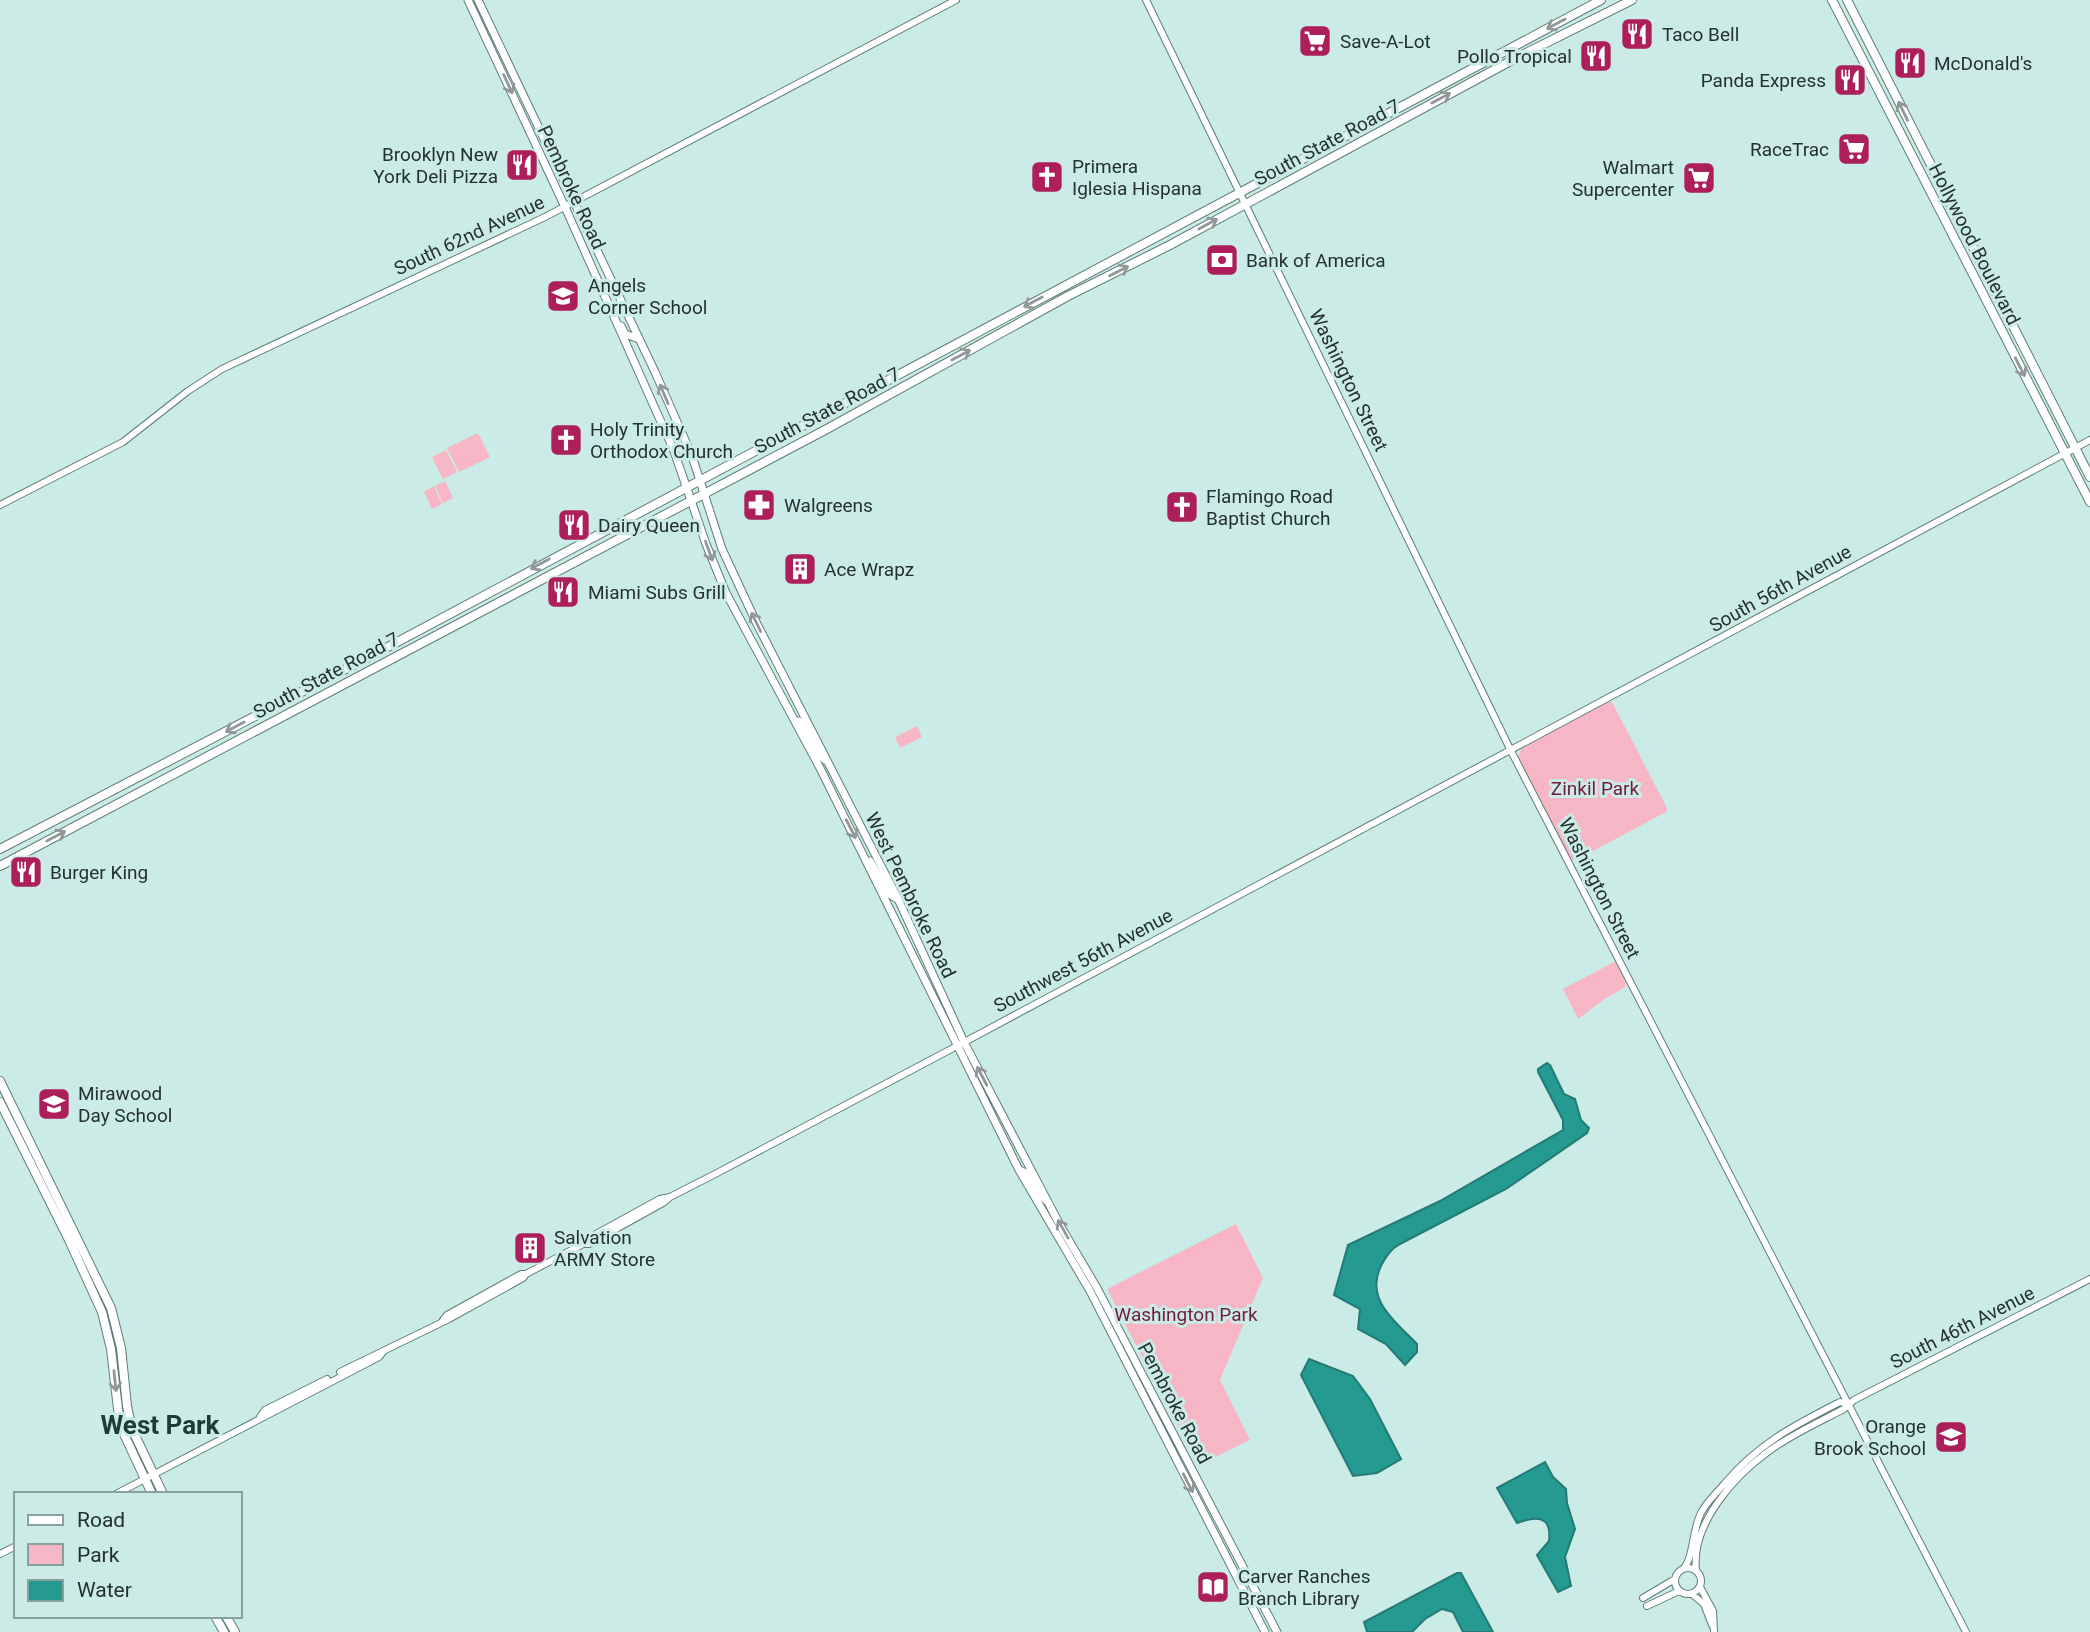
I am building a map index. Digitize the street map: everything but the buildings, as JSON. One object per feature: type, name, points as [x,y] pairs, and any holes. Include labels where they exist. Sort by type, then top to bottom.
[{"type":"main road","points":[[470,0],[499,57],[509,64]]},
{"type":"main road","name":"Pembroke Road","points":[[470,0],[674,451],[724,587],[820,768]]},
{"type":"main road","name":"Pembroke Road","points":[[478,0],[688,447],[722,549],[828,762]]},
{"type":"main road","name":"South State Road 7","points":[[0,849],[917,366],[1077,278],[1601,0]]},
{"type":"main road","name":"South State Road 7","points":[[0,866],[704,494],[1068,296],[1632,0]]},
{"type":"main road","name":"Hollywood Boulevard","points":[[1832,0],[2090,502]]},
{"type":"main road","name":"Hollywood Boulevard","points":[[1847,0],[2090,477]]},
{"type":"main road","points":[[1850,32],[1858,37],[1867,37]]},
{"type":"main road","points":[[1860,52],[1868,57],[1884,85],[1891,85]]},
{"type":"main road","points":[[1382,130],[1397,108]]},
{"type":"main road","points":[[1382,130],[1387,114]]},
{"type":"main road","points":[[1080,290],[1082,283],[1094,270]]},
{"type":"main road","points":[[1068,296],[1077,278]]},
{"type":"main road","points":[[597,279],[603,286],[625,334],[639,340]]},
{"type":"main road","points":[[1992,312],[1998,311],[2002,314],[2017,345],[2025,350]]},
{"type":"main road","points":[[922,376],[924,365],[931,358]]},
{"type":"main road","points":[[909,384],[915,376],[917,366]]},
{"type":"main road","points":[[503,599],[519,576]]},
{"type":"main road","points":[[437,634],[439,625],[447,615]]},
{"type":"main road","points":[[416,645],[426,626]]},
{"type":"main road","points":[[792,716],[799,720],[818,754],[828,762]]},
{"type":"main road","points":[[164,778],[166,769],[175,758]]},
{"type":"main road","name":"West Pembroke Road","points":[[828,762],[898,899],[960,1044]]},
{"type":"main road","points":[[148,786],[159,767]]},
{"type":"main road","points":[[820,768],[826,770],[834,779],[850,811],[853,812]]},
{"type":"main road","name":"West Pembroke Road","points":[[820,768],[960,1044]]},
{"type":"main road","points":[[864,856],[876,867],[888,893],[898,899]]},
{"type":"main road","points":[[890,908],[901,915],[912,940],[919,946]]},
{"type":"main road","name":"Pembroke Road","points":[[960,1044],[1019,1170],[1090,1291],[1268,1632]]},
{"type":"main road","name":"Pembroke Road","points":[[960,1044],[1022,1150],[1097,1288],[1277,1632]]},
{"type":"main road","points":[[0,1081],[103,1288],[114,1317],[132,1429],[152,1492]]},
{"type":"main road","points":[[0,1090],[17,1114]]},
{"type":"main road","points":[[0,1102],[80,1261],[102,1312],[111,1349],[123,1432],[148,1476],[161,1492]]},
{"type":"main road","points":[[995,1122],[1002,1127],[1016,1150],[1022,1150]]},
{"type":"main road","points":[[1019,1170],[1027,1174],[1041,1197],[1049,1203]]},
{"type":"main road","points":[[80,1261],[92,1276],[107,1313],[114,1317]]},
{"type":"main road","points":[[111,1349],[122,1365]]},
{"type":"main road","points":[[1128,1365],[1138,1375],[1149,1397],[1157,1402]]},
{"type":"main road","points":[[1152,1412],[1161,1419],[1179,1452],[1187,1460]]},
{"type":"street","name":"South 62nd Avenue","points":[[0,505],[123,442],[188,391],[222,369],[565,207],[956,0]]},
{"type":"street","name":"Washington Street","points":[[1146,0],[1511,751],[1966,1632]]},
{"type":"street","name":"South 56th Avenue","points":[[1511,751],[2090,440]]},
{"type":"street","name":"Southwest 56th Avenue","points":[[120,1492],[379,1357],[383,1352],[485,1299],[651,1204],[670,1197],[1511,751]]},
{"type":"street","name":"South 46th Avenue","points":[[1696,1570],[1704,1521],[1755,1462],[1786,1440],[1844,1409],[1848,1404],[2090,1279]]},
{"type":"street","name":"South 46th Avenue","points":[[1683,1569],[1689,1562],[1692,1537],[1703,1508],[1749,1457],[1779,1434],[1840,1402],[1848,1404]]},
{"type":"street","points":[[1643,1598],[1675,1579],[1683,1569],[1696,1570],[1701,1577],[1700,1587],[1713,1611],[1714,1631]]},
{"type":"street","points":[[1675,1579],[1679,1591]]},
{"type":"street","points":[[1692,1594],[1700,1587]]},
{"type":"street","points":[[1647,1606],[1679,1591],[1692,1594],[1704,1604],[1714,1631]]},
{"type":"green space","points":[[478,433],[490,457],[459,472],[447,448]]},
{"type":"green space","points":[[446,450],[457,472],[443,479],[432,457]]},
{"type":"green space","points":[[445,481],[453,498],[443,503],[435,486]]},
{"type":"green space","points":[[434,486],[442,504],[432,509],[424,492]]},
{"type":"green space","name":"Zinkil Park","points":[[1606,701],[1612,702],[1667,808],[1666,812],[1576,860],[1570,860],[1518,757],[1521,749]]},
{"type":"green space","points":[[917,726],[922,737],[900,748],[895,737]]},
{"type":"green space","points":[[1616,961],[1626,980],[1625,987],[1578,1019],[1563,989]]},
{"type":"green space","name":"Washington Park","points":[[1236,1224],[1263,1278],[1220,1380],[1250,1440],[1198,1465],[1107,1289]]},
{"type":"water","points":[[1547,1063],[1564,1094],[1575,1099],[1581,1120],[1589,1128],[1587,1133],[1506,1189],[1389,1252],[1377,1277],[1376,1288],[1384,1309],[1417,1344],[1417,1352],[1405,1365],[1386,1344],[1358,1329],[1360,1309],[1334,1295],[1348,1245],[1440,1201],[1563,1130],[1563,1120],[1538,1072],[1538,1069]]},
{"type":"water","points":[[1309,1359],[1353,1376],[1370,1399],[1401,1459],[1377,1473],[1353,1476],[1301,1375]]},
{"type":"water","points":[[1545,1462],[1553,1477],[1566,1489],[1575,1529],[1565,1557],[1571,1586],[1558,1592],[1537,1555],[1549,1541],[1548,1526],[1536,1519],[1517,1523],[1497,1488]]},
{"type":"water","points":[[1461,1573],[1493,1632],[1463,1632],[1453,1612],[1442,1609],[1425,1619],[1412,1632],[1367,1632],[1364,1622]]},
{"type":"place","name":"Taco Bell","points":[[1637,34]]},
{"type":"place","name":"Save-A-Lot","points":[[1315,41]]},
{"type":"place","name":"Pollo Tropical","points":[[1596,56]]},
{"type":"place","name":"McDonald's","points":[[1910,63]]},
{"type":"place","name":"Panda Express","points":[[1850,80]]},
{"type":"place","name":"RaceTrac","points":[[1854,149]]},
{"type":"place","name":"Brooklyn New York Deli Pizza","points":[[522,165]]},
{"type":"place","name":"Primera Iglesia Hispana","points":[[1047,177]]},
{"type":"place","name":"Walmart Supercenter","points":[[1699,178]]},
{"type":"place","name":"Bank of America","points":[[1222,260]]},
{"type":"place","name":"Angels Corner School","points":[[563,296]]},
{"type":"place","name":"Holy Trinity Orthodox Church","points":[[566,440]]},
{"type":"place","name":"Walgreens","points":[[759,505]]},
{"type":"place","name":"Flamingo Road Baptist Church","points":[[1182,507]]},
{"type":"place","name":"Dairy Queen","points":[[574,525]]},
{"type":"place","name":"Ace Wrapz","points":[[800,569]]},
{"type":"place","name":"Miami Subs Grill","points":[[563,592]]},
{"type":"place","name":"Burger King","points":[[26,872]]},
{"type":"place","name":"Mirawood Day School","points":[[54,1104]]},
{"type":"place","name":"Salvation ARMY Store","points":[[530,1248]]},
{"type":"place","name":"Orange Brook School","points":[[1951,1437]]},
{"type":"place","name":"Carver Ranches Branch Library","points":[[1213,1587]]},
{"type":"district","name":"West Park","points":[[160,1425]]}]
